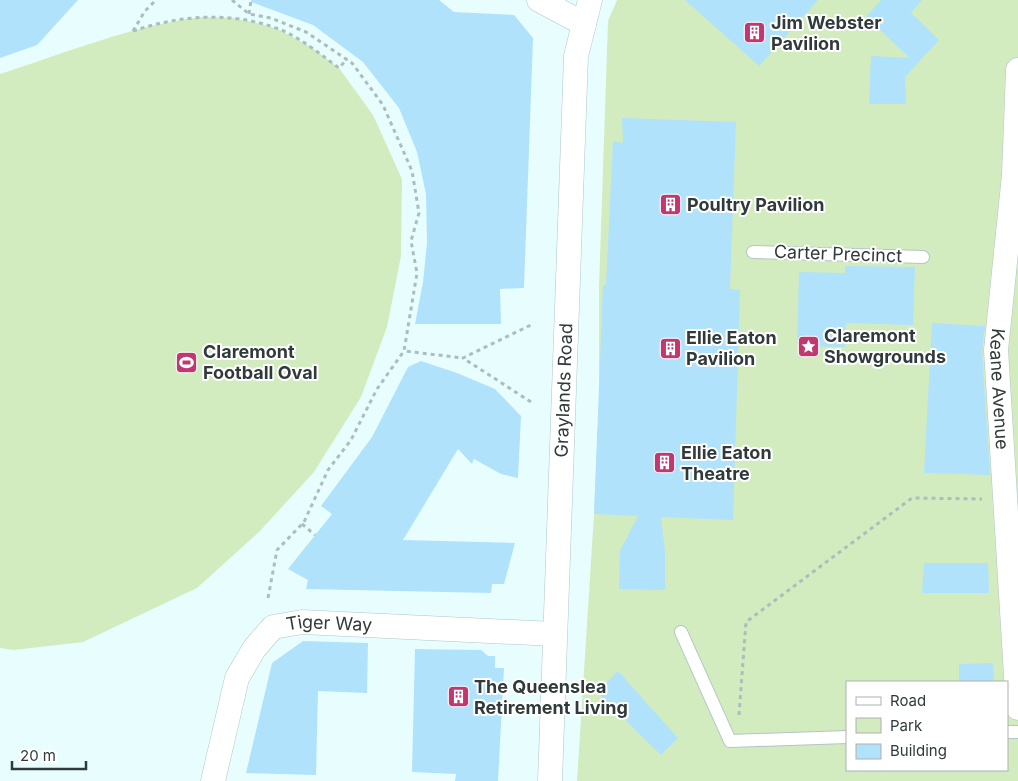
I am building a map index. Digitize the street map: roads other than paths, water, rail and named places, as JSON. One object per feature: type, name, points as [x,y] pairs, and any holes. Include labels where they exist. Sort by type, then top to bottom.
[{"type":"street","points":[[539,0],[584,24]]},
{"type":"street","name":"Graylands Road","points":[[550,781],[576,56],[590,0]]},
{"type":"street","name":"Keane Avenue","points":[[1018,70],[1014,174],[996,350],[1018,708]]},
{"type":"street","name":"Tiger Way","points":[[213,781],[237,678],[254,649],[273,627],[302,622],[554,634]]},
{"type":"lane","name":"Carter Precinct","points":[[753,252],[922,257]]},
{"type":"lane","points":[[680,632],[734,741],[846,737]]},
{"type":"place","name":"Jim Webster Pavilion","points":[[755,33]]},
{"type":"place","name":"Poultry Pavilion","points":[[671,205]]},
{"type":"place","name":"Claremont Showgrounds","points":[[808,346]]},
{"type":"place","name":"Ellie Eaton Pavilion","points":[[670,348]]},
{"type":"place","name":"Claremont Football Oval","points":[[187,362]]},
{"type":"place","name":"Ellie Eaton Theatre","points":[[665,463]]},
{"type":"place","name":"The Queenslea Retirement Living","points":[[458,697]]}]
